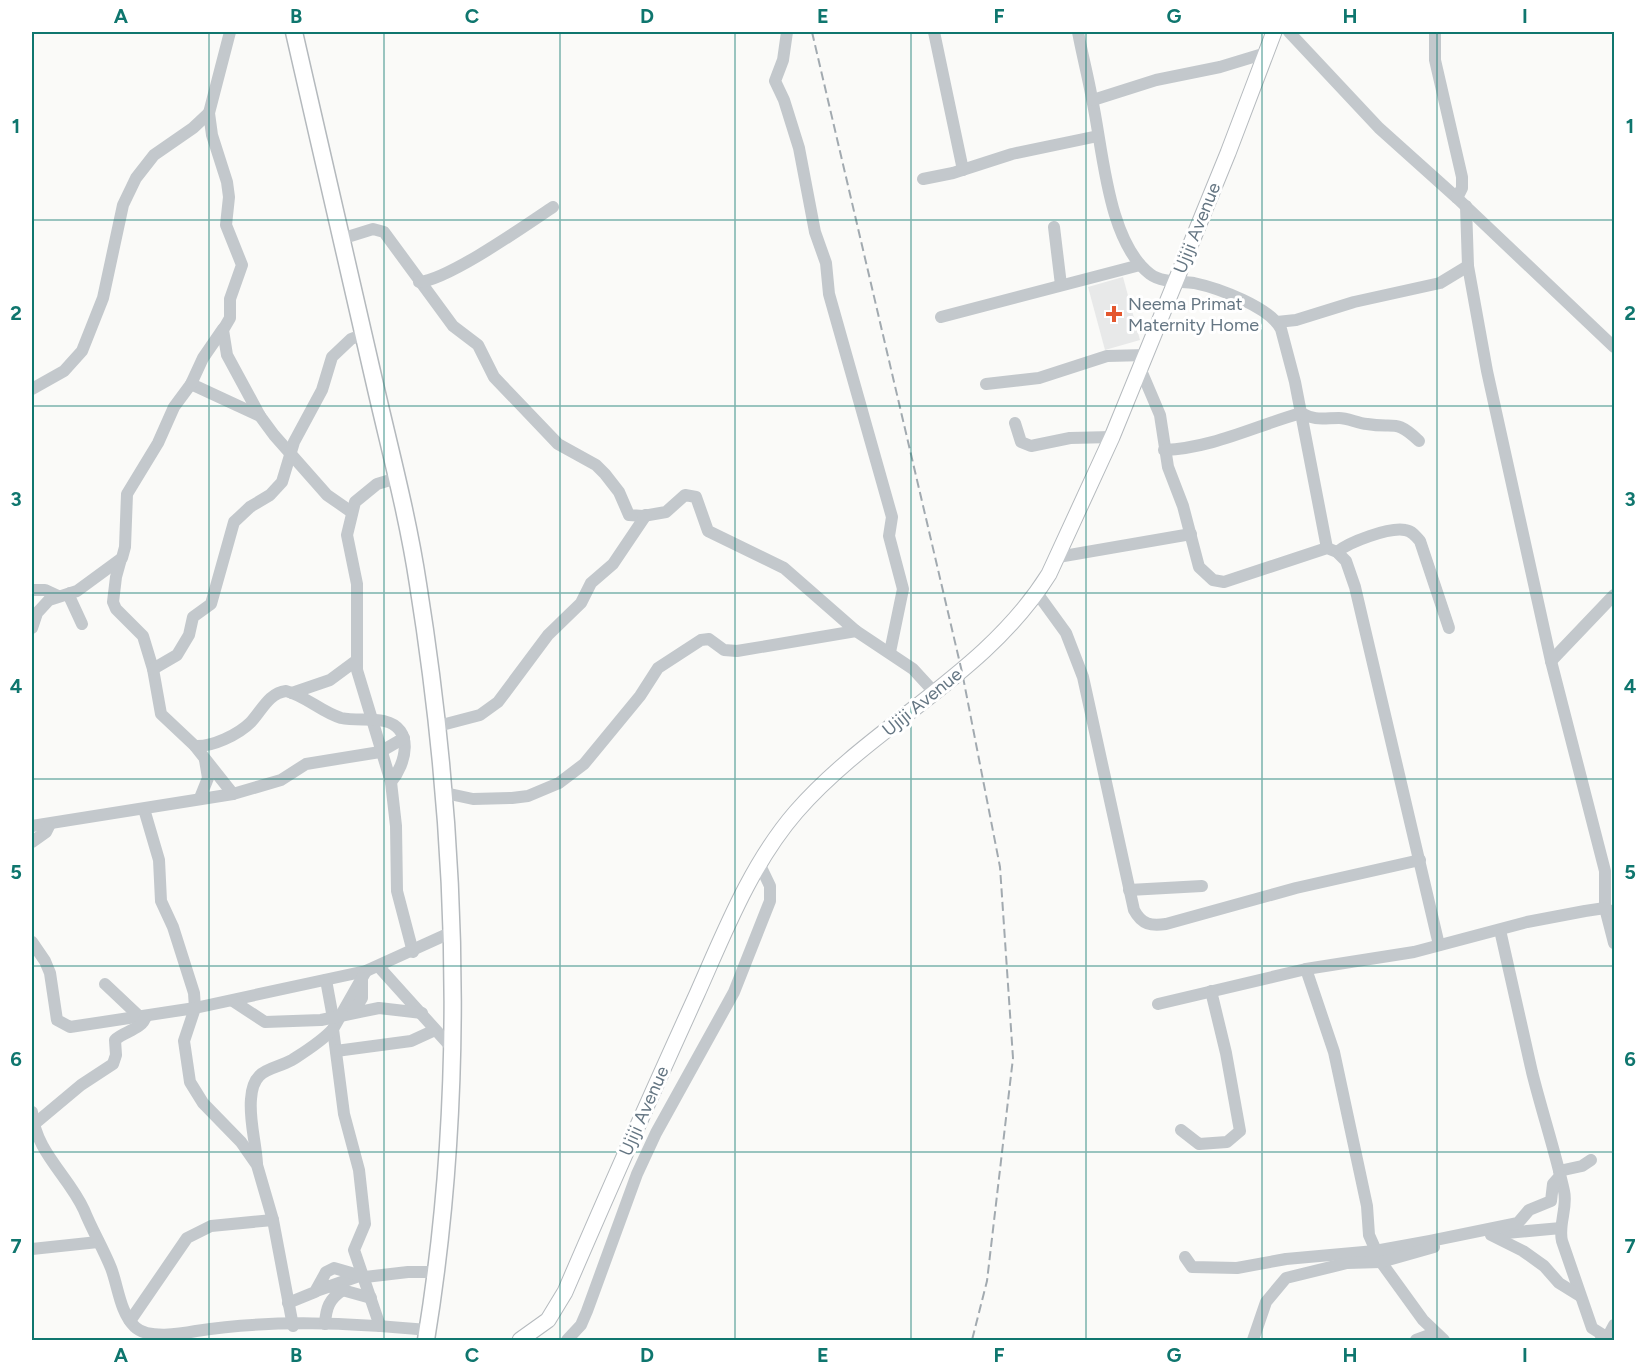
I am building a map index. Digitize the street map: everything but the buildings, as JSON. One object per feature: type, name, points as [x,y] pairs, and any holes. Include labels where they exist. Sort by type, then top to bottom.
[{"type":"highway","points":[[294,32],[397,478],[418,583],[445,793],[452,932],[452,1048],[436,1272],[427,1335]]},
{"type":"main road","name":"Ujiji Avenue","points":[[520,1341],[548,1320],[565,1292],[678,1034],[759,863],[797,811],[887,730],[994,643],[1037,593],[1058,557],[1112,437],[1274,32]]},
{"type":"street","points":[[230,32],[209,112],[212,135],[229,197],[226,225],[241,256],[242,265],[230,299],[230,318],[223,330],[227,355],[260,416],[327,495],[350,511]]},
{"type":"street","points":[[787,32],[783,60],[775,81],[784,100],[796,139],[815,232],[826,263],[829,294],[892,517],[889,536],[903,590],[890,652]]},
{"type":"street","points":[[934,32],[963,170]]},
{"type":"street","points":[[1078,32],[1093,100],[1098,136],[1118,221],[1131,253],[1152,276],[1174,282],[1193,283],[1250,304],[1277,322],[1285,341],[1332,550],[1346,561],[1364,620],[1440,945]]},
{"type":"street","points":[[1289,32],[1371,121],[1462,202],[1614,346]]},
{"type":"street","points":[[1435,32],[1435,60],[1462,177],[1468,266],[1493,402],[1551,661],[1607,880],[1614,943]]},
{"type":"street","points":[[1093,100],[1156,80],[1220,67],[1266,53]]},
{"type":"street","points":[[32,389],[64,370],[82,351],[103,298],[123,205],[136,178],[164,147],[193,128],[209,112]]},
{"type":"street","points":[[923,179],[963,170],[1005,156],[1098,136]]},
{"type":"street","points":[[419,282],[437,277],[497,244],[553,207]]},
{"type":"street","points":[[1054,227],[1061,285]]},
{"type":"street","points":[[341,239],[373,229],[384,232],[453,326],[478,345],[494,377],[566,451],[596,465],[605,474],[619,492],[629,514],[646,515],[669,510],[686,495],[696,497],[708,531],[721,539],[776,562],[856,631],[913,669],[935,693]]},
{"type":"street","points":[[941,316],[1140,265]]},
{"type":"street","points":[[1277,322],[1296,320],[1354,302],[1440,283],[1459,274],[1468,266]]},
{"type":"street","points":[[230,318],[203,358],[191,384],[179,397],[158,443],[127,494],[125,547],[116,577],[113,602],[116,609],[143,636],[153,669],[161,714],[195,746],[233,794]]},
{"type":"street","points":[[153,669],[177,655],[189,635],[194,617],[211,604],[234,522],[276,489],[287,470],[297,434],[322,390],[332,357],[351,339],[364,334]]},
{"type":"street","points":[[986,384],[1039,378],[1107,356],[1143,361],[1160,415],[1164,450],[1199,567],[1213,580],[1224,582],[1355,541],[1404,529],[1414,533],[1420,541],[1449,628]]},
{"type":"street","points":[[191,384],[260,416]]},
{"type":"street","points":[[1164,450],[1204,446],[1262,424],[1301,413],[1313,419],[1341,418],[1368,424],[1395,424],[1404,428],[1419,441]]},
{"type":"street","points":[[1015,423],[1021,442],[1031,446],[1070,438],[1112,437]]},
{"type":"street","points":[[397,478],[377,484],[364,493],[350,511],[347,535],[357,584],[359,678],[391,782],[396,826],[397,891],[413,951]]},
{"type":"street","points":[[438,726],[480,715],[498,702],[548,635],[581,603],[591,583],[613,564],[646,515]]},
{"type":"street","points":[[1058,557],[1191,534]]},
{"type":"street","points":[[32,628],[41,608],[111,568],[122,558]]},
{"type":"street","points":[[32,590],[45,590],[64,594],[70,598],[82,624]]},
{"type":"street","points":[[1037,593],[1066,633],[1083,677],[1129,890],[1139,919],[1154,926],[1330,879],[1420,860]]},
{"type":"street","points":[[1551,661],[1614,595]]},
{"type":"street","points":[[445,793],[473,799],[512,798],[528,796],[559,783],[584,764],[640,696],[658,668],[701,640],[709,639],[724,650],[737,651],[856,631]]},
{"type":"street","points":[[292,693],[330,680],[357,660]]},
{"type":"street","points":[[195,746],[209,746],[244,728],[278,692],[292,693],[341,718],[390,723],[401,732],[404,738],[403,765],[391,782]]},
{"type":"street","points":[[32,826],[233,794],[281,780],[306,764],[380,752],[404,738]]},
{"type":"street","points":[[200,798],[208,778],[205,759],[209,746]]},
{"type":"street","points":[[144,809],[159,860],[161,901],[191,984],[195,1008],[184,1041],[190,1082],[203,1103],[241,1142],[257,1165]]},
{"type":"street","points":[[32,842],[46,832],[50,824]]},
{"type":"street","points":[[567,1341],[580,1325],[587,1311],[630,1192],[656,1133],[734,992],[770,901],[770,886],[759,863]]},
{"type":"street","points":[[1129,890],[1202,886]]},
{"type":"street","points":[[1158,1004],[1306,969],[1353,964],[1440,945],[1538,920],[1610,911]]},
{"type":"street","points":[[1500,930],[1533,1075],[1556,1150],[1566,1206],[1561,1228],[1562,1241],[1592,1328],[1605,1340],[1614,1324]]},
{"type":"street","points":[[32,942],[45,961],[52,984],[57,1020],[63,1025],[79,1027],[195,1008],[364,974],[452,932]]},
{"type":"street","points":[[379,967],[452,1048]]},
{"type":"street","points":[[1306,969],[1334,1052],[1367,1206],[1369,1235],[1378,1256],[1439,1337],[1416,1341]]},
{"type":"street","points":[[241,1142],[247,1127],[250,1100],[255,1083],[265,1071],[291,1060],[319,1042],[364,974]]},
{"type":"street","points":[[353,1013],[362,998],[364,974]]},
{"type":"street","points":[[326,980],[334,1022],[344,1114],[359,1170],[365,1224],[354,1250],[380,1326]]},
{"type":"street","points":[[32,1125],[81,1085],[113,1064],[116,1055],[115,1040],[133,1031],[145,1021],[105,984]]},
{"type":"street","points":[[1181,1130],[1198,1144],[1227,1143],[1240,1131],[1226,1053],[1211,992]]},
{"type":"street","points":[[233,1000],[265,1022],[334,1022],[353,1013],[391,1007],[422,1013]]},
{"type":"street","points":[[336,1051],[411,1041],[435,1030]]},
{"type":"street","points":[[250,1100],[257,1165],[273,1220],[293,1326]]},
{"type":"street","points":[[32,1112],[32,1125],[42,1148],[67,1180],[110,1265],[130,1321],[139,1330],[166,1337],[325,1324],[380,1326],[427,1335]]},
{"type":"street","points":[[1253,1341],[1266,1302],[1286,1278],[1518,1223],[1529,1210],[1551,1201],[1553,1184],[1559,1173],[1582,1166],[1591,1160]]},
{"type":"street","points":[[130,1321],[187,1238],[211,1226],[273,1220]]},
{"type":"street","points":[[1185,1257],[1192,1267],[1237,1268],[1286,1259],[1378,1256],[1523,1230],[1561,1228]]},
{"type":"street","points":[[1491,1235],[1523,1251],[1544,1266],[1559,1283],[1580,1296]]},
{"type":"street","points":[[32,1249],[98,1242]]},
{"type":"street","points":[[315,1292],[326,1272],[334,1268],[362,1276]]},
{"type":"street","points":[[288,1303],[328,1286],[362,1276],[436,1272]]},
{"type":"street","points":[[328,1286],[371,1298]]},
{"type":"street","points":[[325,1324],[326,1307],[335,1295],[343,1290]]},
{"type":"shaded area","name":"Neema Primat Maternity Home","points":[[1123,277],[1140,340],[1105,350],[1088,287]]},
{"type":"railway","points":[[812,32],[962,672],[1000,867],[1013,1058],[987,1281],[972,1340]]},
{"type":"place","name":"Neema Primat Maternity Home","points":[[1114,314]]}]
